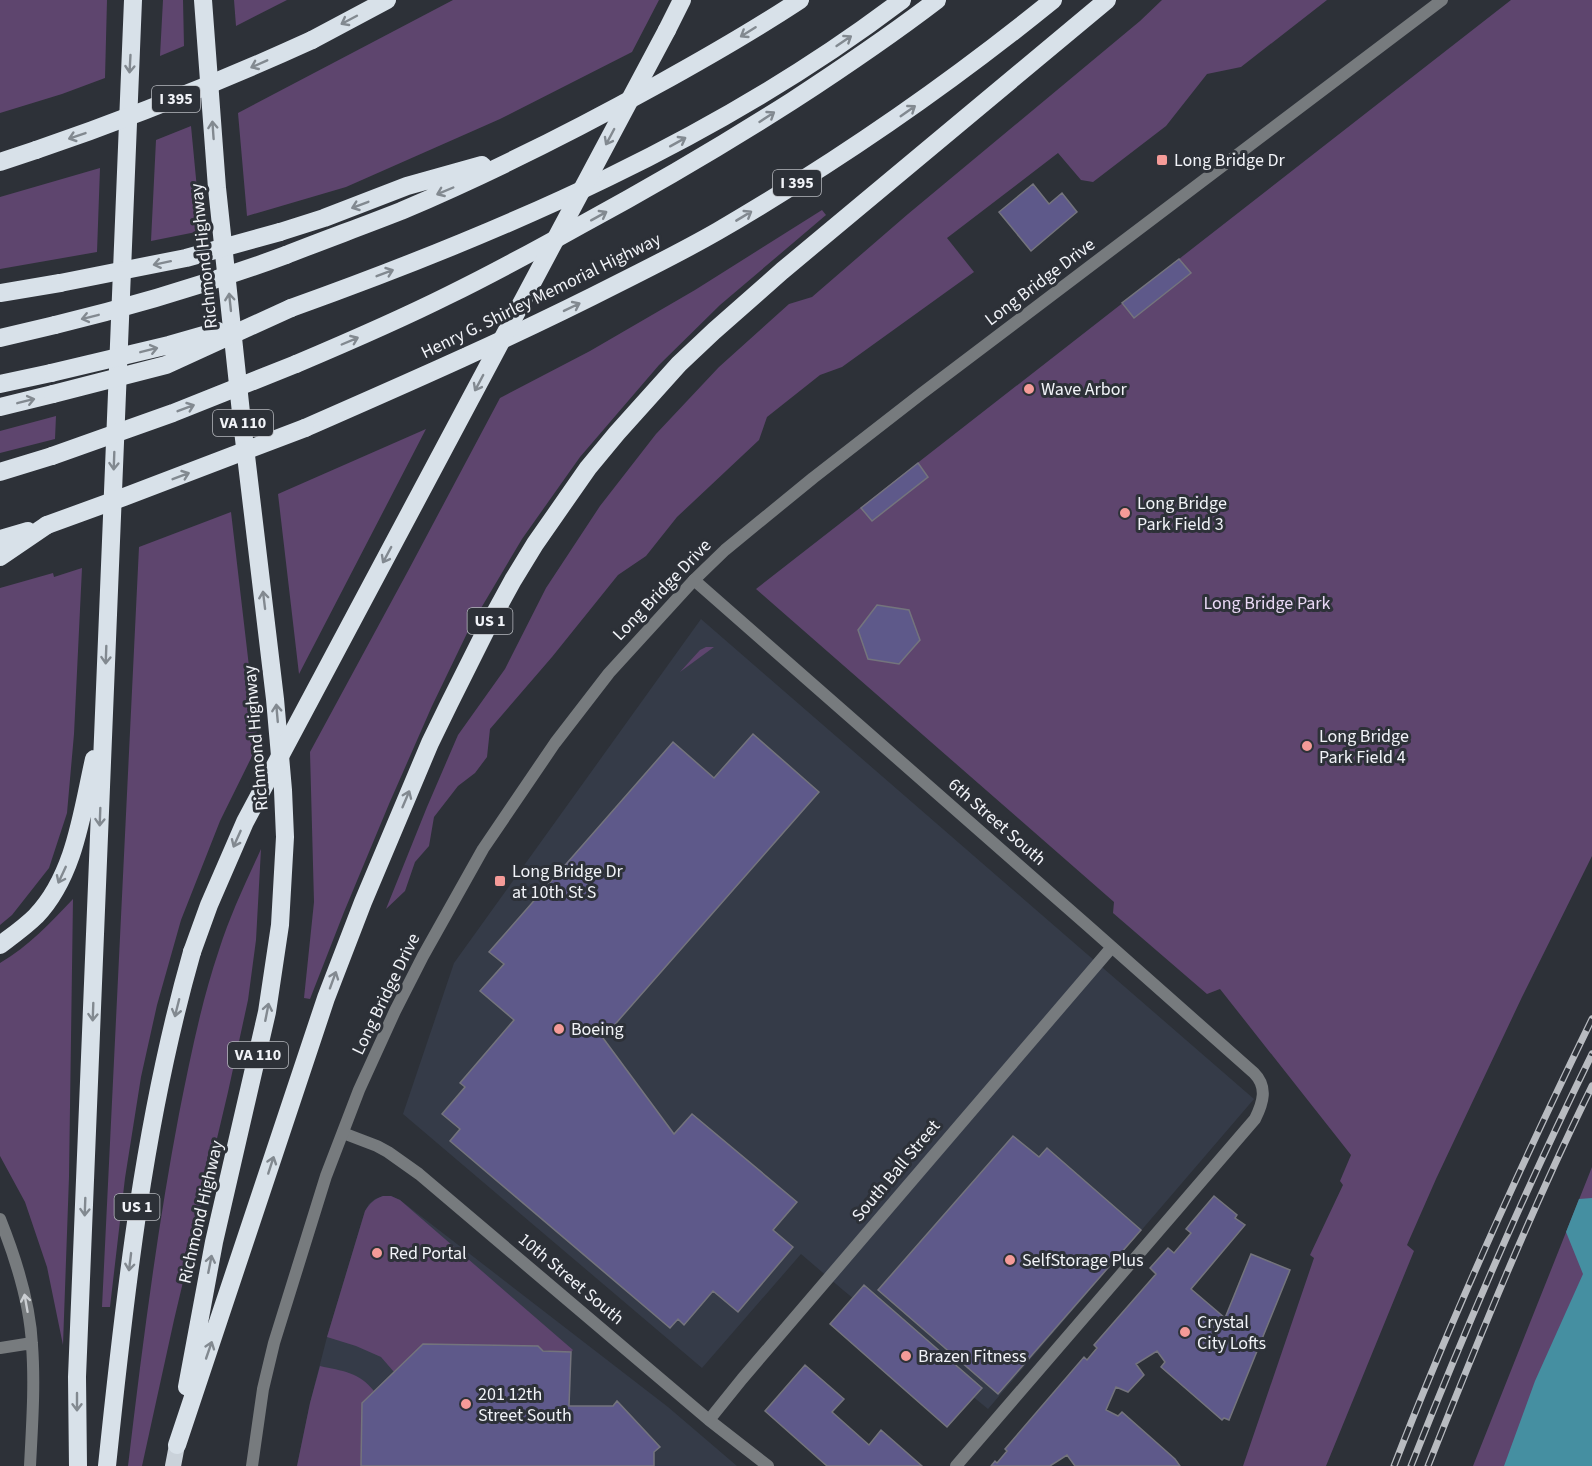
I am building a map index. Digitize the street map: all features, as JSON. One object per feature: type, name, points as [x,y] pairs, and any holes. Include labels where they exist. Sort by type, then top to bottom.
[{"type":"highway","points":[[78,1466],[77,1377],[133,0]]},
{"type":"highway","name":"Richmond Highway","points":[[173,1466],[214,1242],[267,1012],[280,925],[284,848],[283,790],[276,699],[241,410],[219,200],[203,0]]},
{"type":"highway","name":"I 395","points":[[0,162],[96,130],[197,90],[312,40],[387,0]]},
{"type":"highway","name":"US 1","points":[[107,1466],[124,1305],[143,1171],[160,1077],[181,990],[209,905],[245,822],[682,0]]},
{"type":"highway","points":[[0,338],[115,311],[176,293],[286,255],[400,211],[536,149],[601,116],[677,74],[800,0]]},
{"type":"highway","points":[[0,384],[169,345],[226,329],[291,308],[468,240],[543,208],[656,154],[717,121],[783,81],[902,0]]},
{"type":"highway","points":[[0,472],[172,414],[296,364],[450,295],[643,192],[698,160],[806,92],[937,0]]},
{"type":"highway","name":"Henry G. Shirley Memorial Highway","points":[[0,539],[47,525],[124,497],[305,428],[519,333],[634,276],[716,232],[889,124],[1053,0]]},
{"type":"highway","name":"US 1","points":[[177,1445],[326,998],[363,903],[449,704],[490,622],[535,544],[588,468],[617,433],[671,373],[714,331],[782,271],[1107,0]]},
{"type":"highway","points":[[0,293],[186,258],[280,232],[324,218],[407,186],[536,149]]},
{"type":"highway","points":[[0,154],[36,150]]},
{"type":"highway","points":[[0,407],[166,365],[291,308]]},
{"type":"highway","points":[[0,557],[47,525]]},
{"type":"highway","points":[[0,945],[37,915],[62,877],[78,831],[104,717]]},
{"type":"street","name":"Long Bridge Drive","points":[[252,1466],[263,1389],[274,1343],[326,1176],[359,1090],[423,956],[483,849],[555,743],[609,673],[694,580],[725,550],[813,478],[1442,0]]},
{"type":"street","name":"6th Street South","points":[[694,580],[1254,1073],[1262,1085],[1263,1099],[1254,1119],[956,1466]]},
{"type":"street","name":"South Ball Street","points":[[709,1420],[1112,947]]},
{"type":"street","name":"10th Street South","points":[[343,1134],[377,1146],[419,1174],[709,1420],[768,1466]]},
{"type":"street","points":[[0,1219],[13,1251],[25,1295],[32,1343],[30,1466]]},
{"type":"street","points":[[0,1348],[32,1343]]},
{"type":"shaded area","points":[[701,619],[1254,1099],[988,1409],[801,1254],[702,1368],[403,1114],[454,963]]},
{"type":"shaded area","points":[[391,1196],[400,1200],[668,1407],[737,1466],[297,1466],[327,1337],[365,1211],[375,1199]]},
{"type":"green space","points":[[0,0],[107,0],[105,78],[0,113]]},
{"type":"green space","points":[[163,0],[183,0],[184,46],[160,56]]},
{"type":"green space","points":[[234,0],[287,0],[236,26]]},
{"type":"green space","points":[[453,0],[659,0],[632,52],[500,119],[346,187],[247,216],[238,113]]},
{"type":"green space","points":[[1162,0],[1327,0],[1241,67],[1207,74],[1166,126],[1093,182],[1081,180],[1058,153],[947,238],[974,272],[842,367],[820,375],[767,417],[759,440],[677,517],[646,556],[618,575],[490,729],[487,757],[475,773],[458,786],[434,817],[429,846],[415,862],[405,891],[386,909],[458,735],[505,669],[546,588],[600,506],[656,434],[719,367],[789,304],[812,297]]},
{"type":"green space","name":"Long Bridge Park","points":[[1511,0],[1592,0],[1592,856],[1522,997],[1407,1245],[1414,1251],[1326,1466],[1243,1466],[1314,1258],[1310,1255],[1343,1185],[1340,1181],[1351,1155],[1220,989],[1207,994],[1113,913],[1114,902],[756,589]]},
{"type":"green space","points":[[191,126],[201,231],[151,241],[156,140]]},
{"type":"green space","points":[[100,168],[97,252],[0,269],[0,197]]},
{"type":"green space","points":[[822,210],[826,215],[720,305],[659,365],[580,457],[522,539],[471,625],[432,706],[344,912],[310,999],[304,998],[314,902],[310,752],[500,398],[590,351],[695,290]]},
{"type":"green space","points":[[56,416],[55,439],[0,453],[0,431]]},
{"type":"green space","points":[[426,429],[299,674],[278,494]]},
{"type":"green space","points":[[231,512],[258,744],[220,821],[181,920],[157,1005],[141,1077],[125,1178],[110,1307],[102,1307],[139,547]]},
{"type":"green space","points":[[82,568],[74,734],[67,813],[49,868],[12,915],[0,925],[0,588],[53,573],[54,577]]},
{"type":"green space","points":[[714,647],[680,672],[700,650]]},
{"type":"green space","points":[[261,849],[256,940],[248,1000],[142,1466],[128,1466],[157,1245],[192,1052],[223,937]]},
{"type":"green space","points":[[73,899],[69,1177],[63,1345],[47,1267],[25,1202],[0,1156],[0,963],[30,942]]},
{"type":"green space","points":[[1592,1167],[1592,1466],[1473,1466]]},
{"type":"green space","points":[[383,1196],[391,1196],[400,1200],[573,1350],[571,1352],[423,1344],[394,1372],[381,1357],[327,1337],[365,1211],[372,1202]]},
{"type":"green space","points":[[320,1366],[356,1376],[374,1391],[362,1403],[361,1466],[297,1466]]},
{"type":"water","points":[[1592,1198],[1592,1466],[1504,1466],[1535,1381],[1583,1274],[1566,1232],[1579,1199]]},
{"type":"building","points":[[1033,184],[1049,204],[1062,193],[1077,212],[1031,251],[999,212]]},
{"type":"building","points":[[1179,259],[1191,273],[1134,318],[1122,303]]},
{"type":"building","points":[[918,463],[928,477],[872,521],[861,508]]},
{"type":"building","points":[[877,605],[909,610],[920,640],[899,664],[868,659],[858,630]]},
{"type":"building","name":"Boeing","points":[[753,734],[819,792],[603,1038],[674,1134],[692,1114],[797,1202],[773,1230],[793,1247],[738,1312],[713,1291],[684,1325],[678,1319],[670,1328],[450,1141],[460,1129],[442,1114],[465,1087],[460,1083],[514,1020],[480,991],[504,964],[489,952],[673,742],[714,778]]},
{"type":"building","name":"SelfStorage Plus","points":[[1013,1136],[1039,1157],[1047,1148],[1141,1230],[998,1394],[878,1290]]},
{"type":"building","name":"Crystal City Lofts","points":[[1214,1196],[1237,1215],[1235,1218],[1245,1225],[1191,1289],[1225,1318],[1251,1254],[1290,1270],[1229,1420],[1224,1418],[1222,1420],[1161,1367],[1165,1362],[1157,1351],[1136,1364],[1144,1375],[1128,1392],[1116,1387],[1106,1410],[1118,1416],[1122,1412],[1180,1466],[1075,1466],[1067,1455],[1050,1466],[991,1466],[995,1461],[997,1463],[1007,1451],[1005,1449],[1084,1357],[1087,1360],[1097,1348],[1094,1345],[1156,1274],[1150,1268],[1168,1248],[1174,1253],[1191,1233],[1186,1229]]},
{"type":"building","name":"Brazen Fitness","points":[[864,1285],[982,1388],[947,1427],[830,1324]]},
{"type":"building","name":"201 12th Street South","points":[[423,1344],[538,1346],[543,1351],[571,1352],[569,1406],[613,1406],[617,1401],[660,1447],[654,1452],[654,1466],[361,1466],[362,1403]]},
{"type":"building","points":[[805,1365],[844,1399],[832,1412],[869,1445],[881,1430],[922,1466],[827,1466],[765,1411]]},
{"type":"railway","points":[[1394,1466],[1488,1240],[1592,1019]]},
{"type":"railway","points":[[1411,1466],[1497,1258],[1592,1054]]},
{"type":"railway","points":[[1428,1466],[1486,1322],[1592,1086]]},
{"type":"place","name":"Long Bridge Dr","points":[[1162,160]]},
{"type":"place","name":"Wave Arbor","points":[[1029,389]]},
{"type":"place","name":"Long Bridge Park Field 3","points":[[1125,513]]},
{"type":"place","name":"Long Bridge Park Field 4","points":[[1307,746]]},
{"type":"place","name":"Long Bridge Dr at 10th St S","points":[[500,881]]},
{"type":"place","name":"Boeing","points":[[559,1029]]},
{"type":"place","name":"Red Portal","points":[[377,1253]]},
{"type":"place","name":"SelfStorage Plus","points":[[1010,1260]]},
{"type":"place","name":"Crystal City Lofts","points":[[1185,1332]]},
{"type":"place","name":"Brazen Fitness","points":[[906,1356]]},
{"type":"place","name":"201 12th Street South","points":[[466,1404]]}]
